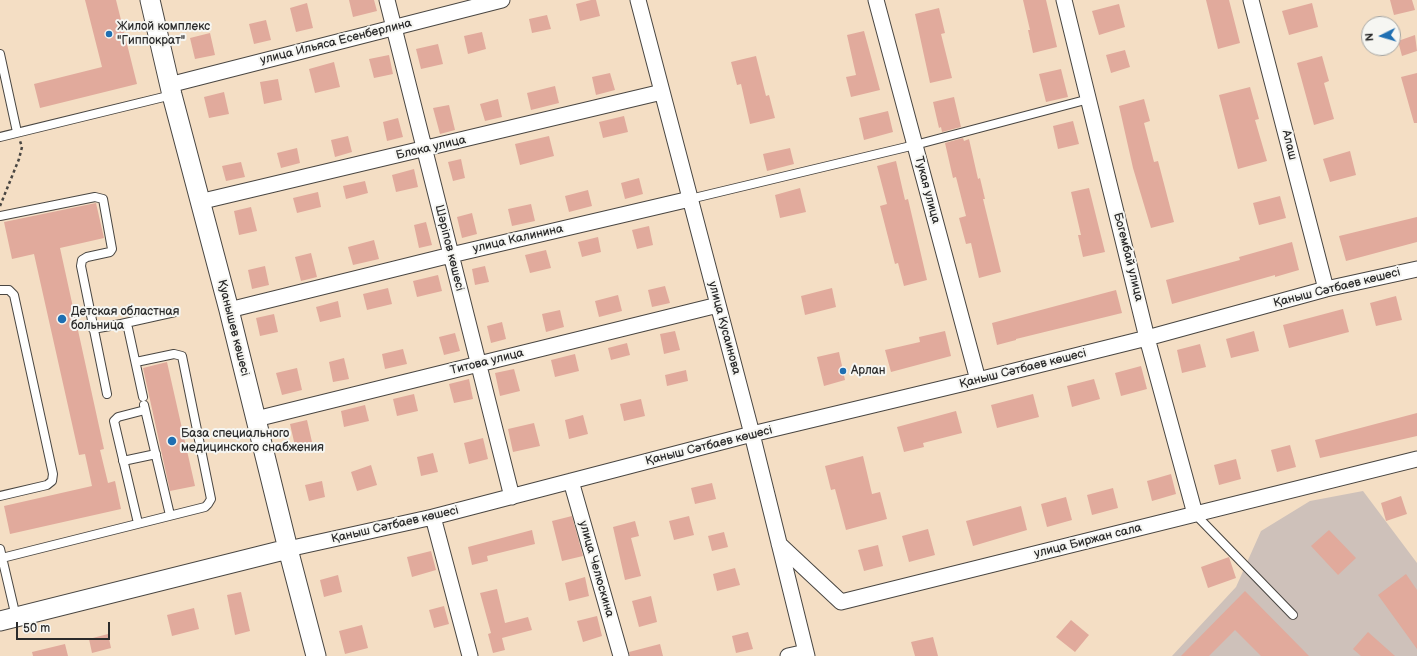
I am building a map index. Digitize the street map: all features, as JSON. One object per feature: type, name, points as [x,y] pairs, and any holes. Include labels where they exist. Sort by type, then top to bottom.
[{"type":"street","name":"Қуанышев көшесі","points":[[150,0],[170,90],[229,310],[316,656]]},
{"type":"street","name":"Шәріпов көшесі","points":[[387,0],[512,497]]},
{"type":"street","name":"улица Ильяса Есенберлина","points":[[170,90],[394,28],[502,0]]},
{"type":"street","name":"улица Кусаинова","points":[[638,0],[752,434],[806,654]]},
{"type":"street","name":"Тукая улица","points":[[876,0],[978,380]]},
{"type":"street","name":"Богембай улица","points":[[1064,0],[1147,338],[1195,514]]},
{"type":"street","name":"Алаш","points":[[1252,0],[1326,289]]},
{"type":"street","name":"Блока улица","points":[[200,202],[424,150],[662,92]]},
{"type":"street","name":"улица Калинина","points":[[229,310],[451,255],[690,199]]},
{"type":"street","name":"Қаныш Сәтбаев көшесі","points":[[8,619],[288,549],[433,517],[752,434],[1147,338],[1326,289],[1417,269]]},
{"type":"street","name":"Титова улица","points":[[256,419],[718,305]]},
{"type":"street","name":"улица Биржан сала","points":[[779,544],[841,602],[1417,459]]},
{"type":"street","name":"улица Челюскина","points":[[571,481],[621,656]]},
{"type":"street","points":[[433,517],[470,656]]},
{"type":"street","points":[[788,656],[806,654]]},
{"type":"lane","points":[[0,54],[17,132]]},
{"type":"lane","points":[[0,137],[170,90]]},
{"type":"lane","points":[[690,199],[915,145],[1089,99]]},
{"type":"lane","points":[[0,216],[95,197],[103,199],[112,249],[110,252],[87,257],[82,260],[81,266],[107,394]]},
{"type":"lane","points":[[0,290],[9,290],[14,295],[53,474],[52,481],[47,485],[0,496]]},
{"type":"lane","points":[[93,330],[174,312]]},
{"type":"lane","points":[[121,324],[128,328],[170,515]]},
{"type":"lane","points":[[8,619],[1,553],[138,524],[205,507],[211,499],[182,356],[174,354],[136,362]]},
{"type":"lane","points":[[138,524],[115,419],[144,404]]},
{"type":"lane","points":[[123,461],[156,454]]},
{"type":"lane","points":[[1195,514],[1293,615]]},
{"type":"path","points":[[0,206],[22,147],[17,132]]},
{"type":"shaded area","points":[[1363,491],[1417,563],[1417,656],[1172,656],[1236,587],[1261,531],[1310,501]]},
{"type":"building","name":"Жилой комплекс \"Гиппократ\"","points":[[85,0],[116,0],[137,84],[40,108],[34,84],[102,67]]},
{"type":"building","points":[[349,0],[374,0],[377,11],[353,17]]},
{"type":"building","points":[[596,0],[600,16],[580,21],[576,4]]},
{"type":"building","points":[[1023,0],[1046,0],[1057,47],[1033,53],[1028,30],[1030,30]]},
{"type":"building","points":[[1206,0],[1229,0],[1240,43],[1218,49]]},
{"type":"building","points":[[1390,0],[1412,0],[1415,10],[1394,15]]},
{"type":"building","points":[[307,3],[313,28],[296,32],[290,8]]},
{"type":"building","points":[[1312,3],[1318,27],[1289,35],[1282,11]]},
{"type":"building","points":[[1119,4],[1125,27],[1099,35],[1092,11]]},
{"type":"building","points":[[939,8],[945,33],[941,34],[952,78],[930,83],[915,14]]},
{"type":"building","points":[[547,15],[551,29],[532,33],[529,19]]},
{"type":"building","points":[[266,20],[271,40],[254,44],[249,24]]},
{"type":"building","points":[[864,31],[880,90],[851,97],[846,77],[856,75],[847,35]]},
{"type":"building","points":[[482,32],[486,49],[468,54],[464,36]]},
{"type":"building","points":[[210,33],[215,55],[195,59],[190,38]]},
{"type":"building","points":[[1415,35],[1417,51],[1402,56],[1401,40]]},
{"type":"building","points":[[438,44],[443,64],[421,69],[416,49]]},
{"type":"building","points":[[1125,50],[1130,67],[1111,73],[1106,55]]},
{"type":"building","points":[[389,55],[393,74],[374,78],[369,59]]},
{"type":"building","points":[[756,56],[766,96],[769,95],[775,118],[750,124],[741,84],[737,85],[731,62]]},
{"type":"building","points":[[1322,56],[1329,81],[1324,83],[1334,119],[1314,125],[1297,63]]},
{"type":"building","points":[[334,62],[340,87],[315,93],[309,69]]},
{"type":"building","points":[[1061,69],[1068,97],[1046,102],[1039,74]]},
{"type":"building","points":[[610,73],[615,90],[596,95],[592,77]]},
{"type":"building","points":[[1417,73],[1417,123],[1414,123],[1401,77]]},
{"type":"building","points":[[278,79],[282,100],[264,104],[260,82]]},
{"type":"building","points":[[555,86],[559,103],[531,110],[527,93]]},
{"type":"building","points":[[1250,87],[1259,119],[1255,120],[1267,161],[1238,169],[1219,95]]},
{"type":"building","points":[[224,92],[229,114],[209,118],[204,97]]},
{"type":"building","points":[[954,97],[961,127],[942,132],[941,127],[939,128],[933,102]]},
{"type":"building","points":[[498,99],[502,117],[485,121],[480,104]]},
{"type":"building","points":[[1144,99],[1150,121],[1144,123],[1154,162],[1158,161],[1174,222],[1151,228],[1133,168],[1119,106]]},
{"type":"building","points":[[449,105],[455,130],[440,134],[433,108]]},
{"type":"building","points":[[888,111],[893,132],[864,140],[859,118]]},
{"type":"building","points":[[624,116],[628,132],[603,138],[599,122]]},
{"type":"building","points":[[398,118],[403,137],[387,141],[383,122]]},
{"type":"building","points":[[1073,121],[1079,144],[1058,149],[1053,126]]},
{"type":"building","points":[[348,136],[352,152],[335,157],[331,140]]},
{"type":"building","points":[[549,136],[554,156],[520,165],[515,144]]},
{"type":"building","points":[[963,138],[964,141],[969,139],[978,179],[980,178],[985,199],[983,199],[1001,272],[979,278],[971,243],[966,244],[959,218],[966,216],[956,177],[953,178],[945,143]]},
{"type":"building","points":[[297,148],[300,163],[281,168],[277,153]]},
{"type":"building","points":[[790,148],[794,164],[767,171],[763,154]]},
{"type":"building","points":[[1350,151],[1356,175],[1330,182],[1323,159]]},
{"type":"building","points":[[461,159],[465,178],[453,181],[448,162]]},
{"type":"building","points":[[896,161],[905,200],[908,199],[927,280],[904,286],[898,263],[895,264],[880,206],[887,204],[877,166]]},
{"type":"building","points":[[241,162],[245,177],[226,181],[222,166]]},
{"type":"building","points":[[414,169],[418,187],[396,192],[392,175]]},
{"type":"building","points":[[639,178],[643,194],[625,199],[621,183]]},
{"type":"building","points":[[365,181],[368,193],[346,199],[343,186]]},
{"type":"building","points":[[800,188],[806,212],[780,218],[775,195]]},
{"type":"building","points":[[1089,188],[1105,252],[1083,257],[1078,235],[1081,235],[1071,192]]},
{"type":"building","points":[[588,190],[592,206],[569,212],[565,196]]},
{"type":"building","points":[[318,192],[321,207],[297,213],[293,198]]},
{"type":"building","points":[[1280,196],[1286,218],[1259,225],[1253,203]]},
{"type":"building","points":[[96,203],[104,238],[60,248],[104,449],[100,450],[108,483],[115,481],[121,509],[10,534],[4,506],[92,486],[85,454],[79,455],[34,254],[12,259],[4,222]]},
{"type":"building","points":[[531,204],[535,221],[512,226],[508,209]]},
{"type":"building","points":[[251,207],[257,231],[239,235],[234,211]]},
{"type":"building","points":[[472,213],[477,234],[462,238],[457,217]]},
{"type":"building","points":[[1417,217],[1417,242],[1346,261],[1339,236]]},
{"type":"building","points":[[426,222],[432,245],[419,248],[414,225]]},
{"type":"building","points":[[649,226],[653,245],[637,249],[632,230]]},
{"type":"building","points":[[598,237],[601,252],[582,257],[578,242]]},
{"type":"building","points":[[374,240],[379,259],[353,265],[348,247]]},
{"type":"building","points":[[1292,242],[1299,270],[1275,277],[1275,275],[1172,304],[1166,280],[1240,260],[1239,257]]},
{"type":"building","points":[[546,250],[551,268],[530,273],[525,255]]},
{"type":"building","points":[[311,253],[317,277],[301,281],[295,257]]},
{"type":"building","points":[[265,266],[269,285],[252,289],[248,270]]},
{"type":"building","points":[[485,266],[489,282],[475,285],[472,269]]},
{"type":"building","points":[[438,275],[442,291],[417,297],[413,281]]},
{"type":"building","points":[[665,286],[670,303],[652,307],[648,290]]},
{"type":"building","points":[[388,288],[392,304],[367,310],[363,294]]},
{"type":"building","points":[[832,288],[836,307],[805,315],[801,296]]},
{"type":"building","points":[[1116,290],[1122,313],[997,345],[992,323]]},
{"type":"building","points":[[618,295],[622,311],[599,317],[595,301]]},
{"type":"building","points":[[1396,296],[1402,320],[1376,326],[1370,303]]},
{"type":"building","points":[[338,301],[341,317],[320,322],[316,307]]},
{"type":"building","points":[[1343,309],[1349,332],[1289,348],[1283,325]]},
{"type":"building","points":[[560,310],[564,327],[546,332],[542,314]]},
{"type":"building","points":[[274,314],[278,332],[260,336],[256,318]]},
{"type":"building","points":[[502,322],[506,339],[491,343],[487,326]]},
{"type":"building","points":[[675,331],[680,350],[664,354],[660,334]]},
{"type":"building","points":[[945,331],[951,356],[891,372],[885,350],[920,342],[919,337]]},
{"type":"building","points":[[1254,331],[1259,351],[1231,358],[1226,339]]},
{"type":"building","points":[[455,333],[460,351],[444,355],[439,337]]},
{"type":"building","points":[[627,343],[630,355],[611,360],[608,348]]},
{"type":"building","points":[[1200,344],[1206,367],[1182,373],[1177,350]]},
{"type":"building","points":[[403,349],[407,364],[385,369],[382,354]]},
{"type":"building","points":[[839,352],[845,380],[824,386],[817,357]]},
{"type":"building","points":[[575,354],[579,371],[555,377],[551,360]]},
{"type":"building","points":[[344,358],[349,379],[333,382],[329,362]]},
{"type":"building","points":[[167,362],[195,486],[170,491],[143,368]]},
{"type":"building","points":[[1141,366],[1147,389],[1121,396],[1115,373]]},
{"type":"building","points":[[297,368],[302,390],[282,395],[276,373]]},
{"type":"building","points":[[514,369],[520,391],[500,396],[495,373]]},
{"type":"building","points":[[686,370],[688,381],[667,386],[665,375]]},
{"type":"building","points":[[469,379],[473,399],[454,403],[449,384]]},
{"type":"building","points":[[1094,379],[1100,399],[1072,407],[1067,386]]},
{"type":"building","points":[[414,394],[418,411],[397,416],[393,399]]},
{"type":"building","points":[[1033,394],[1039,417],[997,428],[991,405]]},
{"type":"building","points":[[641,399],[645,416],[624,421],[620,404]]},
{"type":"building","points":[[365,405],[369,421],[344,427],[341,411]]},
{"type":"building","points":[[956,411],[962,433],[923,443],[924,447],[904,452],[897,427]]},
{"type":"building","points":[[1417,413],[1417,436],[1320,458],[1315,440]]},
{"type":"building","points":[[583,415],[588,434],[569,439],[565,420]]},
{"type":"building","points":[[307,420],[312,442],[295,446],[290,424]]},
{"type":"building","points":[[534,423],[540,446],[513,452],[508,429]]},
{"type":"building","points":[[483,438],[488,459],[469,464],[464,443]]},
{"type":"building","points":[[1290,445],[1296,467],[1277,472],[1271,450]]},
{"type":"building","points":[[433,453],[438,472],[421,476],[417,457]]},
{"type":"building","points":[[863,456],[872,494],[880,492],[887,519],[846,530],[835,489],[831,490],[825,466]]},
{"type":"building","points":[[1236,459],[1241,479],[1219,485],[1214,465]]},
{"type":"building","points":[[371,465],[377,485],[357,491],[351,472]]},
{"type":"building","points":[[1171,474],[1176,494],[1152,501],[1147,481]]},
{"type":"building","points":[[322,481],[325,497],[309,501],[305,485]]},
{"type":"building","points":[[712,483],[716,499],[695,504],[691,488]]},
{"type":"building","points":[[1113,488],[1118,508],[1092,515],[1087,495]]},
{"type":"building","points":[[1401,496],[1407,514],[1386,521],[1381,503]]},
{"type":"building","points":[[1066,497],[1072,520],[1047,527],[1041,504]]},
{"type":"building","points":[[1021,506],[1027,530],[973,546],[966,521]]},
{"type":"building","points":[[572,516],[583,556],[562,561],[552,521]]},
{"type":"building","points":[[689,516],[694,535],[674,540],[669,521]]},
{"type":"building","points":[[635,521],[639,536],[631,538],[641,576],[625,580],[613,527]]},
{"type":"building","points":[[928,529],[935,555],[909,562],[902,536]]},
{"type":"building","points":[[532,530],[535,544],[487,556],[488,561],[472,565],[468,547]]},
{"type":"building","points":[[1329,530],[1356,558],[1338,575],[1311,546]]},
{"type":"building","points":[[724,532],[728,547],[712,551],[708,536]]},
{"type":"building","points":[[878,545],[883,566],[864,571],[858,550]]},
{"type":"building","points":[[431,551],[436,570],[412,577],[407,557]]},
{"type":"building","points":[[1229,557],[1236,578],[1208,588],[1201,567]]},
{"type":"building","points":[[735,568],[740,585],[717,591],[713,574]]},
{"type":"building","points":[[1406,574],[1417,590],[1417,649],[1378,595]]},
{"type":"building","points":[[338,575],[342,592],[324,597],[320,580]]},
{"type":"building","points":[[585,577],[589,596],[569,601],[565,583]]},
{"type":"building","points":[[497,589],[505,623],[528,617],[532,630],[502,638],[505,650],[493,653],[488,634],[491,633],[480,593]]},
{"type":"building","points":[[1245,591],[1309,656],[1261,656],[1235,630],[1209,656],[1181,656]]},
{"type":"building","points":[[241,592],[250,631],[235,635],[227,595]]},
{"type":"building","points":[[651,596],[657,622],[639,627],[632,601]]},
{"type":"building","points":[[444,606],[449,624],[434,628],[429,610]]},
{"type":"building","points":[[194,608],[199,629],[172,636],[167,615]]},
{"type":"building","points":[[597,616],[602,636],[583,642],[577,621]]},
{"type":"building","points":[[1071,620],[1089,635],[1075,652],[1056,637]]},
{"type":"building","points":[[362,625],[368,648],[345,654],[339,631]]},
{"type":"building","points":[[748,632],[753,649],[736,653],[732,636]]},
{"type":"building","points":[[1368,632],[1395,656],[1361,656],[1353,649]]},
{"type":"building","points":[[108,634],[111,648],[92,653],[89,639]]},
{"type":"building","points":[[933,637],[938,656],[915,656],[911,642]]},
{"type":"building","points":[[65,644],[68,656],[33,656],[32,652]]},
{"type":"building","points":[[660,644],[663,656],[630,656],[629,652]]},
{"type":"place","name":"Жилой комплекс \"Гиппократ\"","points":[[109,34]]},
{"type":"place","name":"Детская областная больница","points":[[62,319]]},
{"type":"place","name":"Арлан","points":[[843,371]]},
{"type":"place","name":"База специального медицинского снабжения","points":[[172,441]]}]
